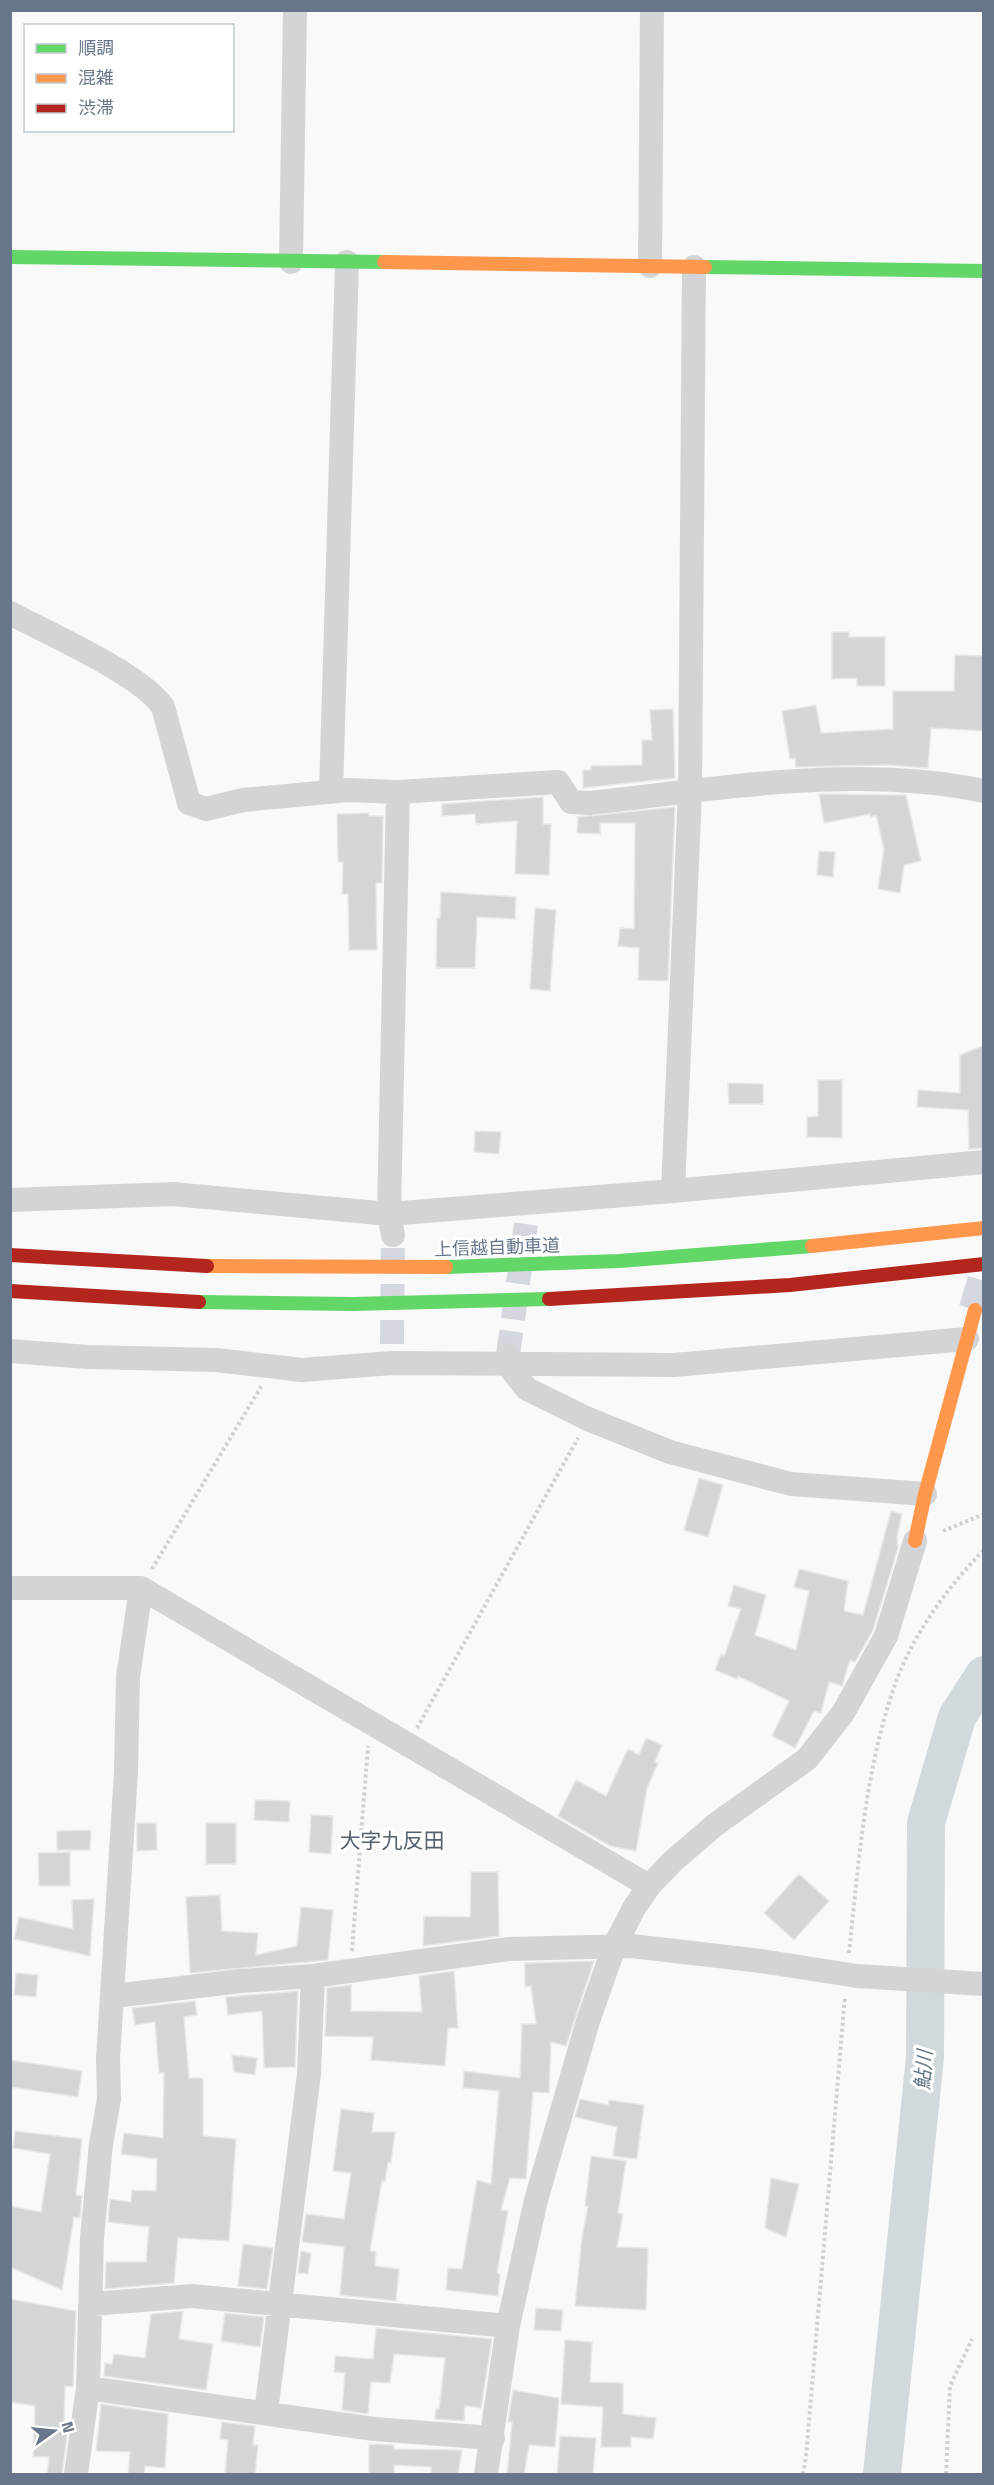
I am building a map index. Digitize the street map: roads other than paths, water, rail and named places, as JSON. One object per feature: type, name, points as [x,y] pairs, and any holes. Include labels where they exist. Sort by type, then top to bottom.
[{"type":"main road","points":[[10,257],[984,271]]},
{"type":"main road","name":"上信越自動車道","points":[[10,1255],[273,1268],[492,1266],[731,1253],[984,1228]]},
{"type":"main road","points":[[10,1292],[163,1301],[275,1304],[513,1301],[614,1298],[758,1287],[984,1264]]},
{"type":"main road","points":[[915,1541],[925,1494],[975,1310]]},
{"type":"street","points":[[291,262],[295,10]]},
{"type":"street","points":[[650,266],[652,10]]},
{"type":"street","points":[[331,792],[347,262]]},
{"type":"street","points":[[673,1191],[690,792],[694,267]]},
{"type":"street","points":[[10,614],[136,681],[156,696],[166,716],[189,803],[206,808],[243,800],[331,792],[398,792],[558,783],[571,802],[589,803],[788,781],[896,778],[984,791]]},
{"type":"street","points":[[391,1224],[398,792]]},
{"type":"street","points":[[10,1200],[173,1194],[391,1224],[528,1210],[673,1191],[984,1162]]},
{"type":"street","points":[[10,1351],[88,1357],[216,1360],[302,1370],[392,1353],[507,1360],[674,1365],[967,1339]]},
{"type":"street","points":[[507,1360],[527,1389],[588,1419],[670,1452],[790,1484],[925,1494]]},
{"type":"street","points":[[486,2475],[508,2326],[536,2200],[588,2021],[614,1947],[649,1886],[672,1861],[715,1825],[807,1759],[843,1713],[886,1636],[915,1541]]},
{"type":"street","points":[[10,1588],[141,1588],[649,1886]]},
{"type":"street","points":[[76,2475],[88,2388],[92,2238],[101,2144],[109,2099],[128,1677],[141,1588]]},
{"type":"street","points":[[113,1996],[230,1982],[351,1972],[509,1949],[632,1946],[852,1974],[973,1984]]},
{"type":"street","points":[[266,2412],[309,2074],[313,1976]]},
{"type":"street","points":[[92,2304],[192,2296],[508,2326]]},
{"type":"street","points":[[88,2388],[374,2429],[493,2438]]},
{"type":"waterway","name":"鮎川","points":[[882,2474],[925,2057],[926,1823],[957,1717],[984,1675]]},
{"type":"tunnel","points":[[508,1355],[527,1217]]},
{"type":"tunnel","points":[[392,1344],[393,1235]]},
{"type":"tunnel","points":[[975,1310],[984,1281]]},
{"type":"district","name":"大字九反田","points":[[392,1840]]}]
